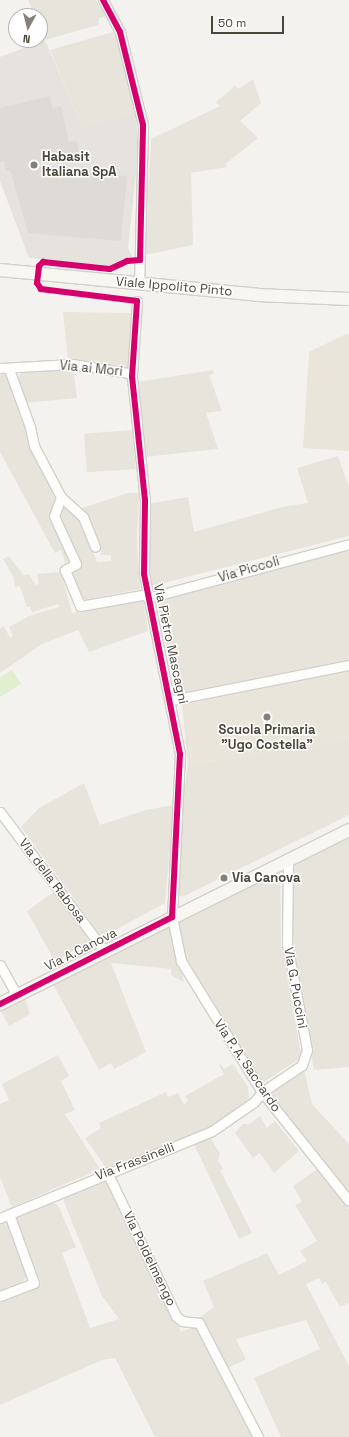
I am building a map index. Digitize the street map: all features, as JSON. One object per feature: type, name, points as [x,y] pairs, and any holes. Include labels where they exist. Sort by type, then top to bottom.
[{"type":"street","points":[[103,0],[122,38],[143,125],[139,284]]},
{"type":"street","name":"Viale Ippolito Pinto","points":[[0,270],[292,298],[349,299]]},
{"type":"street","name":"Via Pietro Mascagni","points":[[137,301],[132,377],[145,500],[143,558],[148,596],[172,700],[180,764],[172,916]]},
{"type":"street","name":"Via ai Mori","points":[[4,368],[72,364],[129,373],[132,377]]},
{"type":"street","points":[[4,368],[30,427],[34,446],[61,497],[83,517],[95,547]]},
{"type":"street","name":"Via Piccoli","points":[[61,497],[54,516],[76,564],[65,570],[80,606],[148,596],[349,544]]},
{"type":"street","points":[[172,700],[349,665]]},
{"type":"street","name":"Via della Rabosa","points":[[0,812],[104,950]]},
{"type":"street","name":"Via A.Canova","points":[[0,1004],[172,916],[349,830]]},
{"type":"street","name":"Via G. Puccini","points":[[262,1092],[302,1066],[306,1059],[286,944],[288,860]]},
{"type":"street","name":"Via P. A. Saccardo","points":[[172,916],[186,973],[262,1092],[349,1201]]},
{"type":"street","points":[[0,966],[17,996]]},
{"type":"street","name":"Via Frassinelli","points":[[3,1215],[107,1172],[212,1132],[254,1102],[262,1092]]},
{"type":"street","name":"Via Poldelmengo","points":[[107,1172],[176,1316],[182,1321],[199,1323],[258,1437]]},
{"type":"street","points":[[0,1296],[34,1283],[3,1215]]},
{"type":"shaded area","points":[[28,0],[96,0],[105,16],[99,18],[98,25],[48,39],[48,8],[32,8]]},
{"type":"shaded area","points":[[113,32],[122,55],[136,113],[82,127],[50,50]]},
{"type":"shaded area","points":[[48,47],[82,127],[136,113],[138,154],[128,248],[133,258],[113,266],[29,258],[0,181],[0,57],[24,48]]},
{"type":"shaded area","points":[[253,79],[261,103],[240,121],[258,138],[225,164],[227,167],[191,173],[193,245],[145,255],[151,139],[220,106],[216,102],[235,86],[238,89]]},
{"type":"shaded area","points":[[63,312],[131,313],[128,369],[68,361]]},
{"type":"shaded area","points":[[346,334],[349,334],[349,451],[303,448],[309,352]]},
{"type":"shaded area","points":[[73,369],[77,398],[25,403],[18,378],[21,373]]},
{"type":"shaded area","points":[[213,370],[214,374],[209,375],[222,411],[206,413],[218,449],[144,457],[137,382]]},
{"type":"shaded area","points":[[0,371],[7,375],[56,503],[62,503],[78,513],[97,562],[111,561],[111,555],[101,555],[101,546],[96,545],[79,509],[128,493],[139,493],[137,541],[140,589],[82,600],[68,569],[74,560],[65,563],[61,550],[55,553],[0,452]]},
{"type":"shaded area","points":[[133,430],[136,469],[87,472],[84,433]]},
{"type":"shaded area","points":[[338,456],[349,487],[349,536],[151,586],[148,566],[147,504],[188,497],[194,532],[282,507],[308,503],[297,468]]},
{"type":"shaded area","points":[[349,547],[349,660],[180,693],[175,689],[158,605],[161,598]]},
{"type":"shaded area","points":[[9,556],[23,575],[29,574],[36,585],[39,584],[37,574],[61,572],[72,613],[143,596],[148,631],[89,652],[78,630],[42,644],[0,673],[0,629],[4,626],[10,638],[13,636],[9,627],[29,616],[59,607],[58,604],[32,612],[30,607],[27,607],[20,586],[15,587],[14,578],[3,559]]},
{"type":"shaded area","name":"Scuola Primaria \"Ugo Costella\"","points":[[349,671],[349,739],[188,765],[182,704]]},
{"type":"shaded area","points":[[349,739],[349,815],[182,897],[179,894],[180,820],[188,765]]},
{"type":"shaded area","points":[[84,783],[100,825],[146,810],[174,805],[165,903],[102,937],[21,827],[39,808]]},
{"type":"shaded area","points":[[349,830],[349,1067],[314,1070],[290,941],[290,867],[313,856],[311,849]]},
{"type":"shaded area","points":[[280,868],[281,944],[301,1054],[298,1060],[261,1084],[183,956],[177,915]]},
{"type":"shaded area","points":[[57,890],[93,939],[55,962],[27,911]]},
{"type":"shaded area","points":[[170,926],[184,982],[171,975],[171,969],[111,963],[146,1052],[114,1069],[111,1063],[99,1070],[53,984]]},
{"type":"shaded area","points":[[23,992],[30,1014],[9,1026],[0,1009]]},
{"type":"shaded area","points":[[58,1055],[69,1076],[61,1081],[75,1110],[65,1114],[100,1169],[12,1207],[0,1177],[0,1104],[9,1100],[2,1084]]},
{"type":"shaded area","points":[[221,1064],[224,1069],[233,1064],[248,1087],[249,1101],[206,1132],[109,1172],[85,1138],[101,1128],[99,1123],[166,1092],[168,1097],[178,1093],[184,1105],[188,1101],[185,1096],[224,1074],[219,1065]]},
{"type":"shaded area","points":[[304,1069],[312,1104],[349,1144],[349,1195],[269,1096],[268,1092]]},
{"type":"shaded area","points":[[260,1116],[267,1128],[275,1121],[299,1151],[274,1173],[260,1153],[253,1158],[235,1133],[243,1124],[250,1124]]},
{"type":"shaded area","points":[[208,1133],[220,1154],[218,1160],[223,1169],[220,1170],[252,1233],[239,1239],[192,1140]]},
{"type":"shaded area","points":[[317,1169],[349,1210],[349,1303],[340,1307],[326,1282],[322,1284],[319,1278],[306,1284],[349,1366],[349,1437],[281,1437],[254,1378],[320,1349],[306,1320],[236,1339],[246,1359],[228,1368],[214,1350],[199,1318],[214,1307],[203,1281],[267,1253],[279,1275],[307,1261],[300,1251],[317,1241],[295,1205],[302,1202],[293,1186]]},
{"type":"shaded area","points":[[100,1180],[106,1180],[181,1332],[193,1327],[201,1333],[254,1437],[155,1437],[115,1358],[102,1360],[0,1405],[0,1301],[41,1283],[15,1221],[18,1217],[52,1203],[58,1205],[76,1247],[62,1253],[90,1328],[119,1319],[102,1296],[64,1202],[64,1192]]},
{"type":"shaded area","points":[[3,1223],[7,1225],[27,1276],[23,1281],[0,1291],[0,1224]]},
{"type":"green space","points":[[12,670],[21,684],[0,697],[0,677]]},
{"type":"building","name":"Habasit Italiana SpA","points":[[50,96],[53,109],[61,106],[69,142],[76,140],[79,153],[31,165],[127,176],[121,241],[28,233],[10,170],[6,171],[4,161],[0,162],[0,108]]},
{"type":"cycle path","points":[[0,1004],[172,917],[180,754],[144,574],[145,500],[132,377],[137,301],[41,289],[37,283],[39,266],[43,262],[110,269],[127,261],[140,260],[143,125],[120,32],[103,0]]},
{"type":"place","name":"Habasit Italiana SpA","points":[[34,165]]},
{"type":"place","name":"Scuola Primaria \"Ugo Costella\"","points":[[267,717]]},
{"type":"place","name":"Via Canova","points":[[224,878]]}]
